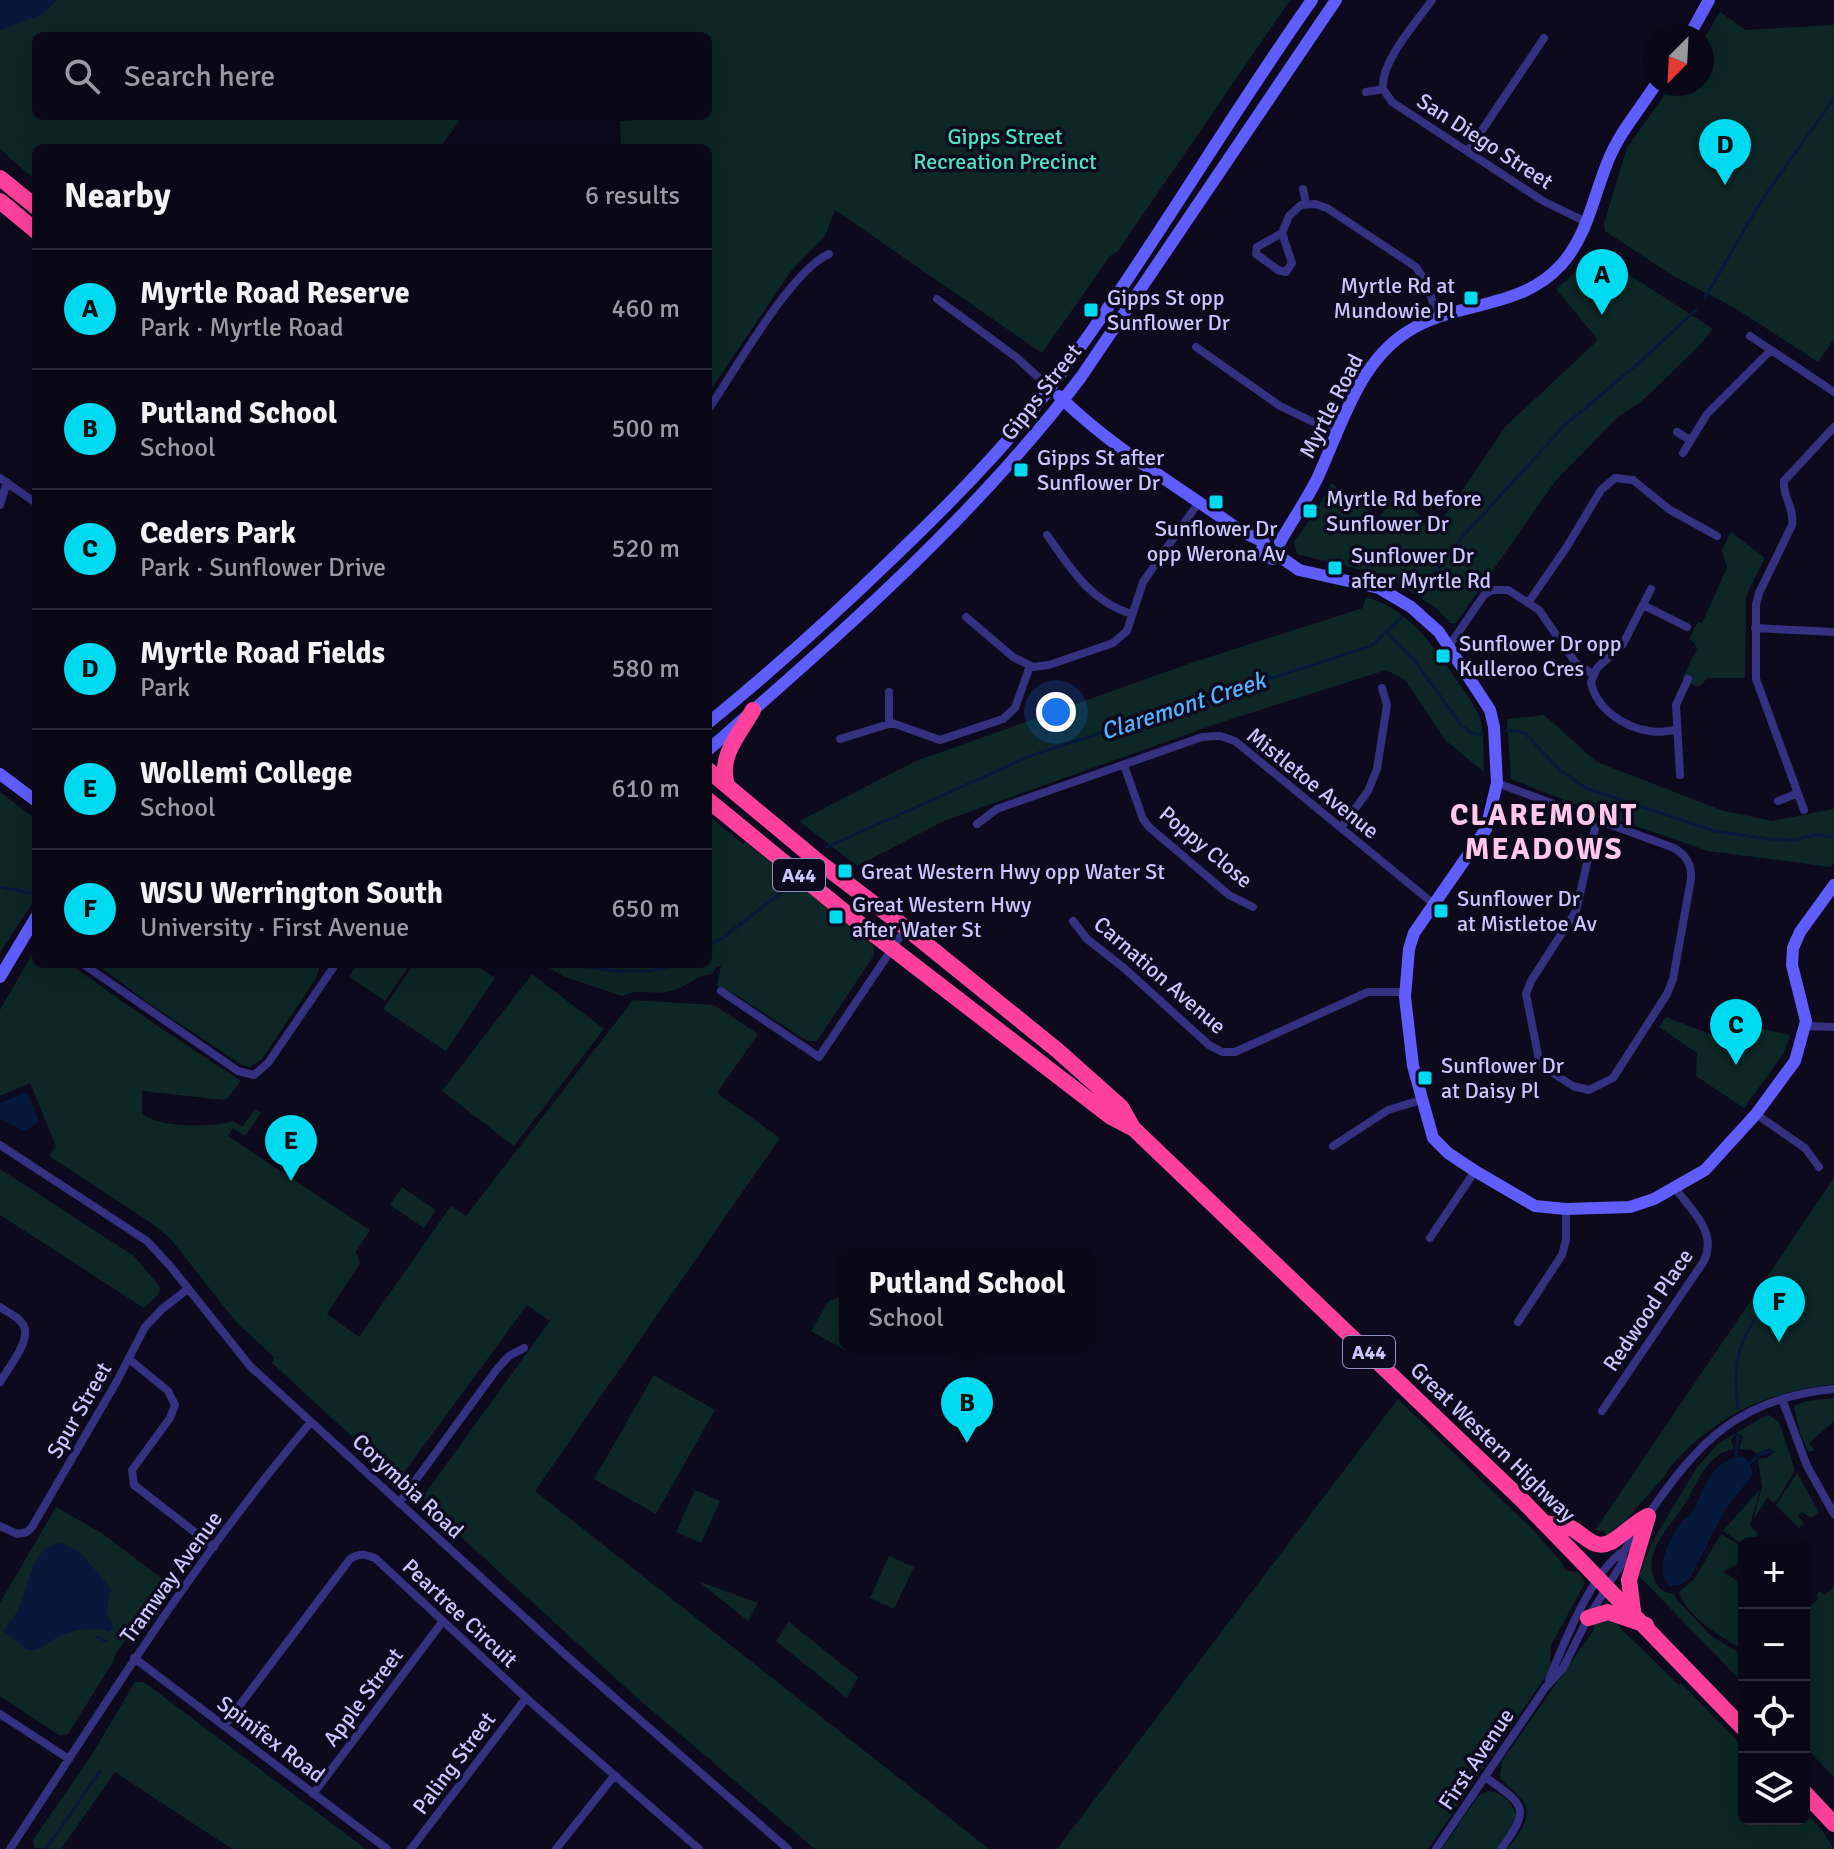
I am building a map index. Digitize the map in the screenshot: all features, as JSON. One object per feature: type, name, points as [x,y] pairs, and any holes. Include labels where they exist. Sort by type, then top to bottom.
[{"type":"highway","points":[[0,178],[32,204]]},
{"type":"highway","points":[[0,201],[32,228]]},
{"type":"highway","points":[[727,785],[723,772],[726,757],[753,710]]},
{"type":"highway","name":"Great Western Highway","points":[[712,773],[1068,1060],[1121,1107],[1134,1129],[1545,1523],[1738,1723]]},
{"type":"highway","name":"Great Western Highway","points":[[712,803],[892,948],[1111,1117],[1134,1129]]},
{"type":"highway","points":[[1545,1523],[1570,1528],[1600,1545],[1612,1541],[1648,1516]]},
{"type":"highway","points":[[1633,1611],[1629,1580],[1648,1516]]},
{"type":"highway","points":[[1588,1618],[1608,1612],[1647,1626]]},
{"type":"highway","points":[[1810,1798],[1834,1824]]},
{"type":"street","name":"Gipps Street","points":[[712,720],[793,652],[902,549],[956,496],[1050,388],[1312,0]]},
{"type":"street","name":"Gipps Street","points":[[712,746],[846,628],[970,508],[1063,400],[1336,0]]},
{"type":"street","points":[[1366,92],[1383,89],[1382,79],[1387,65],[1432,0]]},
{"type":"street","points":[[1696,24],[1709,0]]},
{"type":"street","points":[[1468,151],[1544,38]]},
{"type":"street","name":"San Diego Street","points":[[1383,89],[1392,102],[1543,201],[1588,223]]},
{"type":"street","name":"Myrtle Road","points":[[1280,549],[1361,383],[1377,359],[1402,336],[1437,317],[1509,299],[1539,284],[1566,260],[1588,223],[1610,155],[1648,96]]},
{"type":"street","points":[[1303,189],[1306,203]]},
{"type":"street","points":[[1282,233],[1259,244],[1256,251],[1265,261],[1286,272],[1292,263],[1282,233],[1289,216],[1306,203]]},
{"type":"street","points":[[1306,203],[1327,208],[1416,267],[1425,280],[1437,317]]},
{"type":"street","points":[[712,404],[797,278],[819,258],[829,254]]},
{"type":"street","name":"Gipps Street","points":[[937,299],[1016,357],[1050,388]]},
{"type":"street","points":[[1750,336],[1834,392]]},
{"type":"street","points":[[1196,347],[1280,406],[1338,434]]},
{"type":"street","points":[[1683,453],[1707,414],[1771,350]]},
{"type":"street","points":[[1050,388],[1112,440],[1241,531],[1264,542],[1272,538],[1299,570],[1370,584],[1392,594],[1428,620],[1480,690],[1492,717],[1497,783],[1483,834],[1410,943],[1405,992],[1413,1066],[1433,1138],[1448,1153],[1475,1171],[1535,1206],[1566,1209],[1638,1206],[1705,1170],[1756,1114],[1795,1061],[1806,1026],[1792,965],[1793,948],[1800,932],[1834,885]]},
{"type":"street","points":[[1804,810],[1756,679],[1757,599],[1792,525],[1784,481],[1834,427]]},
{"type":"street","points":[[1677,432],[1690,440]]},
{"type":"street","points":[[1528,603],[1601,490],[1615,478],[1633,480],[1670,510],[1717,536]]},
{"type":"street","points":[[0,505],[3,480],[32,500]]},
{"type":"street","points":[[966,617],[1013,657],[1030,666],[1049,665],[1113,643],[1125,635],[1143,582],[1199,502]]},
{"type":"street","points":[[1047,535],[1083,585],[1113,607],[1132,614]]},
{"type":"street","points":[[1592,674],[1623,644],[1651,589]]},
{"type":"street","points":[[1449,646],[1484,595],[1492,590],[1508,590],[1544,615],[1575,662],[1592,674],[1594,694],[1613,716],[1650,731],[1676,730]]},
{"type":"street","points":[[1643,605],[1687,627]]},
{"type":"street","points":[[1755,628],[1834,632]]},
{"type":"street","points":[[840,739],[889,723],[902,724],[940,740],[1003,719],[1015,708],[1030,666]]},
{"type":"street","points":[[1680,775],[1676,705],[1688,679]]},
{"type":"street","points":[[1341,828],[1368,791],[1377,769],[1387,705],[1382,688]]},
{"type":"street","points":[[889,692],[889,723]]},
{"type":"street","name":"Mistletoe Avenue","points":[[977,824],[997,809],[1202,737],[1225,737],[1235,741],[1435,905]]},
{"type":"street","name":"Poppy Close","points":[[1124,765],[1143,819],[1149,827],[1229,895],[1253,907]]},
{"type":"street","points":[[0,774],[32,798]]},
{"type":"street","points":[[1497,783],[1597,820],[1677,850],[1688,861],[1691,875],[1671,987],[1617,1074],[1594,1089],[1583,1090],[1548,1070],[1539,1060],[1526,994],[1531,981],[1576,911],[1597,820]]},
{"type":"street","points":[[1778,801],[1798,793]]},
{"type":"street","name":"Carnation Avenue","points":[[1073,921],[1087,939],[1209,1045],[1222,1052],[1235,1052],[1368,992],[1405,992]]},
{"type":"street","points":[[721,991],[819,1057],[906,928]]},
{"type":"street","points":[[0,978],[32,934]]},
{"type":"street","points":[[89,968],[238,1071],[254,1075],[265,1067],[333,968]]},
{"type":"street","points":[[1806,1026],[1834,1027]]},
{"type":"street","points":[[1333,1146],[1388,1110],[1421,1100]]},
{"type":"street","points":[[1756,1114],[1805,1148],[1819,1167]]},
{"type":"street","name":"Corymbia Road","points":[[0,1143],[147,1241],[160,1253],[241,1356],[647,1729],[788,1849]]},
{"type":"street","points":[[1430,1238],[1475,1171]]},
{"type":"street","name":"Redwood Place","points":[[1602,1411],[1709,1250],[1707,1232],[1675,1188]]},
{"type":"street","points":[[1518,1322],[1562,1255],[1566,1240],[1566,1209]]},
{"type":"street","name":"Spur Street","points":[[0,1526],[17,1534],[32,1527],[145,1327],[188,1289]]},
{"type":"street","points":[[0,1307],[22,1323],[25,1330],[21,1346],[0,1382]]},
{"type":"street","points":[[399,1503],[497,1369],[509,1356],[524,1348]]},
{"type":"street","points":[[129,1359],[168,1391],[175,1405],[170,1418],[132,1470],[134,1485],[214,1547]]},
{"type":"street","name":"First Avenue","points":[[1436,1849],[1545,1688],[1563,1668],[1615,1556],[1624,1551],[1681,1467],[1708,1439],[1747,1413],[1782,1399],[1834,1389]]},
{"type":"street","points":[[1782,1399],[1807,1466],[1834,1514]]},
{"type":"street","name":"Tramway Avenue","points":[[11,1849],[134,1658],[214,1547],[311,1422]]},
{"type":"street","name":"Peartree Circuit","points":[[224,1726],[345,1566],[358,1554],[375,1558],[526,1698],[699,1849]]},
{"type":"street","name":"First Avenue","points":[[1545,1688],[1569,1628],[1604,1582]]},
{"type":"street","name":"Apple Street","points":[[313,1794],[443,1621]]},
{"type":"street","name":"Spinifex Road","points":[[134,1658],[387,1849]]},
{"type":"street","name":"Paling Street","points":[[411,1849],[526,1698]]},
{"type":"street","points":[[0,1714],[69,1759]]},
{"type":"street","points":[[556,1849],[614,1776]]},
{"type":"street","points":[[1485,1777],[1510,1795],[1521,1811],[1516,1829],[1501,1849]]},
{"type":"green space","name":"Gipps Street Recreation Precinct","points":[[0,0],[1290,0],[1118,251],[1110,256],[1042,353],[835,210],[825,236],[791,271],[712,388],[712,144],[621,144],[620,121],[712,120],[712,32],[32,32],[32,120],[460,120],[443,144],[32,144],[32,177],[0,149]]},
{"type":"green space","points":[[1720,12],[1746,30],[1834,25],[1834,339],[1818,362],[1735,308],[1673,276],[1605,231],[1604,223],[1627,148],[1664,96],[1714,96],[1713,24]]},
{"type":"green space","points":[[1591,250],[1713,329],[1641,402],[1619,416],[1556,480],[1456,623],[1450,623],[1437,609],[1388,576],[1297,554],[1294,542],[1331,483],[1379,518],[1393,496],[1437,527],[1506,426],[1598,340],[1556,289],[1571,276]]},
{"type":"green space","points":[[1731,532],[1765,558],[1746,596],[1745,678],[1708,678],[1698,687],[1682,679],[1697,649],[1689,639],[1698,622],[1702,623],[1727,568],[1722,550]]},
{"type":"green space","points":[[1366,597],[1407,619],[1438,654],[1469,697],[1481,723],[1484,772],[1445,740],[1405,680],[1386,670],[1216,724],[944,821],[857,866],[799,821],[916,761],[1191,663],[1363,608]]},
{"type":"green space","points":[[1544,715],[1597,762],[1721,810],[1772,821],[1834,809],[1834,863],[1831,867],[1708,851],[1511,779],[1507,719]]},
{"type":"green space","points":[[0,792],[32,816],[32,903],[0,953]]},
{"type":"green space","points":[[712,818],[874,945],[874,955],[817,1041],[807,1041],[735,994],[717,986],[721,966],[717,966],[712,974],[672,991],[635,992],[622,996],[565,977],[549,968],[712,968]]},
{"type":"green space","points":[[32,954],[32,968],[75,968],[241,1081],[224,1100],[142,1091],[142,1114],[173,1124],[199,1126],[233,1121],[242,1127],[255,1109],[261,1113],[245,1136],[233,1128],[228,1136],[370,1230],[356,1252],[360,1263],[327,1314],[359,1337],[451,1206],[466,1216],[633,1000],[714,1005],[758,1034],[717,1093],[780,1138],[535,1491],[989,1849],[815,1849],[635,1696],[425,1504],[424,1495],[550,1321],[527,1305],[403,1474],[395,1476],[272,1363],[274,1357],[236,1322],[170,1238],[49,1156],[56,1146],[30,1083],[0,1096],[0,1010]]},
{"type":"green space","points":[[101,968],[320,968],[262,1059],[250,1067],[242,1065]]},
{"type":"green space","points":[[355,968],[407,968],[385,1001],[349,977]]},
{"type":"green space","points":[[411,968],[480,968],[495,978],[446,1051],[383,1009]]},
{"type":"green space","points":[[532,974],[604,1029],[514,1146],[442,1091]]},
{"type":"green space","points":[[1666,1017],[1715,1036],[1730,1022],[1790,1035],[1784,1053],[1744,1108],[1696,1076],[1697,1053],[1659,1027]]},
{"type":"green space","points":[[0,1169],[134,1256],[160,1287],[159,1294],[144,1308],[0,1215]]},
{"type":"green space","points":[[1834,1178],[1834,1384],[1774,1397],[1721,1422],[1681,1455],[1620,1526],[1606,1536],[1605,1532],[1595,1530]]},
{"type":"green space","points":[[402,1187],[436,1210],[424,1228],[390,1205]]},
{"type":"green space","points":[[839,1297],[839,1347],[811,1331],[829,1301]]},
{"type":"green space","points":[[654,1375],[715,1410],[656,1514],[594,1479]]},
{"type":"green space","points":[[1834,1398],[1834,1421],[1809,1443],[1814,1450],[1808,1452],[1794,1406]]},
{"type":"green space","points":[[1398,1399],[1535,1532],[1565,1570],[1579,1573],[1585,1583],[1551,1645],[1550,1667],[1546,1676],[1428,1849],[1057,1849]]},
{"type":"green space","points":[[1769,1415],[1779,1422],[1795,1470],[1778,1499],[1774,1503],[1768,1497],[1753,1520],[1762,1487],[1758,1459],[1767,1458],[1774,1452],[1770,1448],[1757,1454],[1752,1450],[1739,1449],[1743,1436],[1736,1433],[1731,1440],[1734,1449],[1715,1458],[1702,1472],[1688,1499],[1658,1542],[1652,1561],[1652,1571],[1660,1589],[1674,1594],[1710,1635],[1738,1652],[1738,1678],[1639,1576],[1651,1544],[1697,1467],[1719,1443],[1763,1417]]},
{"type":"green space","points":[[1797,1473],[1819,1512],[1811,1518],[1802,1512],[1798,1516],[1804,1523],[1799,1528],[1776,1505]]},
{"type":"green space","points":[[1760,1489],[1750,1525],[1758,1534],[1756,1537],[1738,1537],[1738,1541],[1723,1531]]},
{"type":"green space","points":[[695,1490],[720,1501],[701,1543],[676,1532]]},
{"type":"green space","points":[[56,1507],[103,1534],[168,1583],[116,1653],[68,1734],[59,1735],[0,1696],[0,1603]]},
{"type":"green space","points":[[1721,1534],[1738,1544],[1738,1562],[1723,1572],[1738,1581],[1738,1647],[1698,1619],[1684,1602],[1679,1592],[1695,1578]]},
{"type":"green space","points":[[889,1556],[914,1567],[894,1609],[870,1598]]},
{"type":"green space","points":[[698,1581],[758,1603],[748,1621]]},
{"type":"green space","points":[[1834,1586],[1834,1777],[1810,1752],[1810,1606],[1819,1598],[1816,1595],[1820,1591],[1825,1595]]},
{"type":"green space","points":[[1603,1618],[1617,1621],[1621,1629],[1679,1685],[1681,1683],[1738,1742],[1738,1825],[1810,1825],[1810,1817],[1834,1849],[1507,1849],[1524,1824],[1526,1810],[1519,1796],[1500,1777],[1502,1761],[1595,1624]]},
{"type":"green space","points":[[789,1622],[858,1677],[847,1698],[776,1641]]},
{"type":"green space","points":[[135,1682],[144,1682],[366,1849],[232,1849],[115,1772],[61,1849],[34,1848],[33,1840],[91,1756]]},
{"type":"green space","points":[[1488,1791],[1506,1798],[1516,1815],[1496,1849],[1442,1849],[1478,1796]]},
{"type":"water","points":[[0,0],[57,0],[43,14],[0,30]]},
{"type":"water","points":[[27,1092],[39,1122],[25,1131],[0,1119],[0,1103]]},
{"type":"water","points":[[1743,1457],[1748,1460],[1753,1474],[1725,1510],[1690,1578],[1680,1585],[1670,1586],[1665,1579],[1663,1563],[1672,1538],[1693,1511],[1717,1468],[1724,1462]]},
{"type":"water","points":[[61,1543],[80,1552],[111,1589],[106,1611],[114,1628],[109,1632],[93,1629],[75,1631],[59,1636],[38,1649],[28,1650],[3,1631],[18,1610],[37,1559],[51,1546]]},
{"type":"waterway","name":"Claremont Creek","points":[[1705,298],[1760,203],[1834,98]]},
{"type":"waterway","name":"Claremont Creek","points":[[1419,594],[1456,544],[1564,426],[1696,310]]},
{"type":"waterway","name":"Claremont Creek","points":[[827,847],[1035,754],[1371,646],[1402,617]]},
{"type":"waterway","points":[[1387,633],[1415,661],[1461,725],[1471,733],[1480,735]]},
{"type":"waterway","points":[[1507,730],[1525,733],[1560,770],[1586,788],[1715,831],[1769,839],[1793,840],[1816,835],[1834,837]]},
{"type":"waterway","name":"Claremont Creek","points":[[712,944],[792,884]]},
{"type":"waterway","name":"Claremont Creek","points":[[0,887],[32,893]]},
{"type":"waterway","name":"Claremont Creek","points":[[597,968],[638,972],[664,968]]},
{"type":"waterway","points":[[1738,1408],[1736,1373],[1741,1347],[1771,1295]]},
{"type":"waterway","points":[[1736,1457],[1738,1435]]},
{"type":"waterway","points":[[1750,1463],[1759,1455],[1771,1451]]},
{"type":"waterway","points":[[97,1637],[106,1641]]},
{"type":"waterway","points":[[46,1849],[100,1771]]},
{"type":"place","name":"Myrtle Road Fields","points":[[1725,185]]},
{"type":"place","name":"Myrtle Rd at Mundowie Pl","points":[[1471,298]]},
{"type":"place","name":"Gipps St opp Sunflower Dr","points":[[1091,310]]},
{"type":"place","name":"Myrtle Road Reserve","points":[[1602,315]]},
{"type":"place","name":"Gipps St after Sunflower Dr","points":[[1021,470]]},
{"type":"place","name":"Sunflower Dr opp Werona Av","points":[[1216,502]]},
{"type":"place","name":"Myrtle Rd before Sunflower Dr","points":[[1310,511]]},
{"type":"place","name":"Sunflower Dr after Myrtle Rd","points":[[1335,568]]},
{"type":"place","name":"Sunflower Dr opp Kulleroo Cres","points":[[1443,656]]},
{"type":"place","name":"Great Western Hwy opp Water St","points":[[845,871]]},
{"type":"place","name":"Sunflower Dr at Mistletoe Av","points":[[1441,911]]},
{"type":"place","name":"Great Western Hwy after Water St","points":[[836,917]]},
{"type":"place","name":"Ceders Park","points":[[1736,1065]]},
{"type":"place","name":"Sunflower Dr at Daisy Pl","points":[[1425,1078]]},
{"type":"place","name":"Wollemi College","points":[[291,1181]]},
{"type":"place","name":"WSU Werrington South","points":[[1779,1342]]},
{"type":"place","name":"Putland School","points":[[967,1443]]},
{"type":"district","name":"CLAREMONT MEADOWS","points":[[1544,832]]}]
